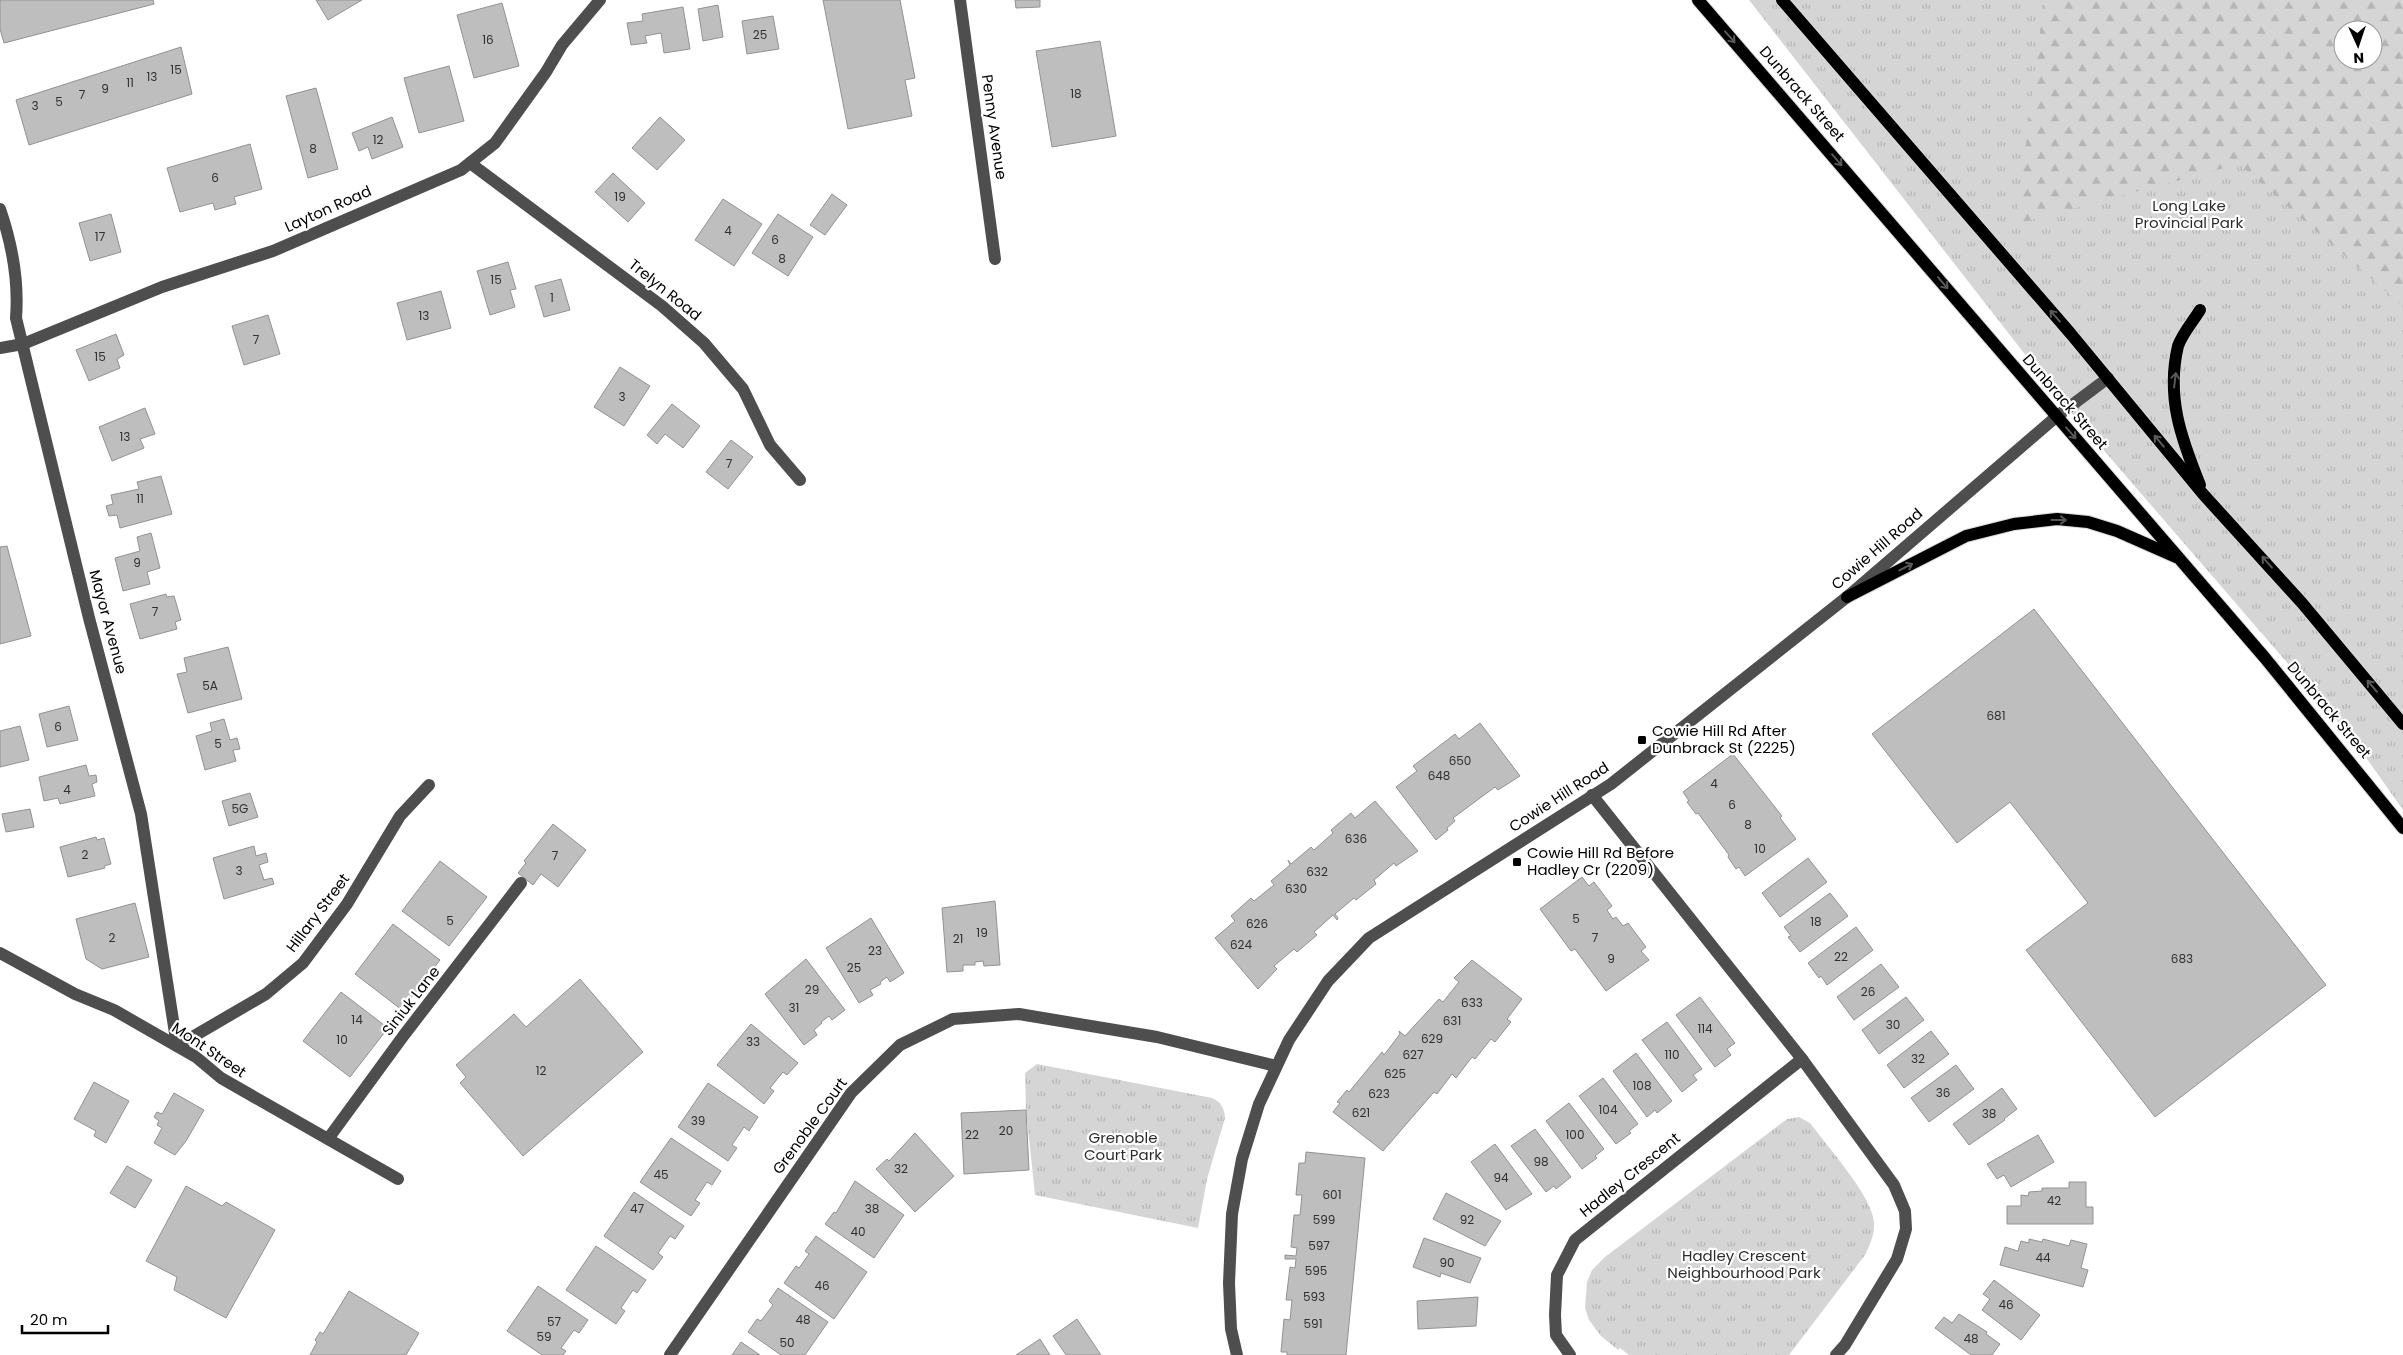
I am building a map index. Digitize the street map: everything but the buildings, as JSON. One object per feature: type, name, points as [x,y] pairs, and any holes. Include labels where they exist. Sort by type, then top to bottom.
[{"type":"main road","name":"Dunbrack Street","points":[[1698,0],[2180,559],[2328,734],[2403,828]]},
{"type":"main road","points":[[1782,0],[2108,378],[2203,494],[2302,603],[2403,724]]},
{"type":"main road","points":[[2200,310],[2179,344],[2173,392],[2180,434],[2203,494]]},
{"type":"main road","points":[[1847,597],[1966,536],[2014,524],[2057,520],[2088,522],[2117,531],[2180,559]]},
{"type":"street","name":"Layton Road","points":[[0,348],[23,344],[162,286],[273,251],[451,175],[495,143],[546,72],[562,45],[600,0]]},
{"type":"street","name":"Penny Avenue","points":[[960,0],[995,259]]},
{"type":"street","name":"Trelyn Road","points":[[470,163],[662,306],[704,343],[743,389],[770,445],[800,480]]},
{"type":"street","name":"Mayor Avenue","points":[[0,209],[12,254],[18,296],[16,318],[89,618],[141,814],[177,1046]]},
{"type":"street","name":"Cowie Hill Road","points":[[1237,1355],[1231,1328],[1229,1283],[1232,1214],[1242,1159],[1259,1104],[1276,1066],[1289,1040],[1328,981],[1369,938],[1610,784],[1847,597],[2056,417],[2108,378]]},
{"type":"street","name":"Hillary Street","points":[[177,1046],[266,994],[302,963],[348,904],[400,816],[429,785]]},
{"type":"street","points":[[1592,795],[1802,1059],[1894,1185],[1905,1211],[1906,1229],[1897,1259],[1845,1345],[1836,1355]]},
{"type":"street","name":"Siniuk Lane","points":[[328,1139],[404,1035],[520,883]]},
{"type":"street","name":"Mont Street","points":[[0,952],[75,994],[114,1010],[196,1057],[221,1078],[398,1179]]},
{"type":"street","name":"Grenoble Court","points":[[670,1355],[851,1092],[900,1045],[953,1019],[1019,1014],[1157,1037],[1276,1066]]},
{"type":"street","name":"Hadley Crescent","points":[[1570,1355],[1556,1334],[1557,1275],[1576,1240],[1802,1059]]},
{"type":"green space","name":"Long Lake Provincial Park","points":[[1749,0],[2403,0],[2403,810],[2353,739],[2062,402]]},
{"type":"green space","points":[[2044,0],[2403,0],[2403,306],[2239,164],[2016,224]]},
{"type":"green space","name":"Grenoble Court Park","points":[[1037,1064],[1212,1098],[1220,1103],[1225,1118],[1207,1179],[1198,1228],[1035,1195],[1026,1110],[1025,1073]]},
{"type":"green space","name":"Hadley Crescent Neighbourhood Park","points":[[1799,1117],[1810,1123],[1857,1185],[1871,1211],[1874,1231],[1865,1255],[1789,1355],[1629,1355],[1620,1348],[1618,1350],[1601,1336],[1589,1320],[1585,1308],[1587,1282],[1592,1270],[1605,1257],[1787,1119]]},
{"type":"place","name":"Cowie Hill Rd After Dunbrack St (2225)","points":[[1642,740]]},
{"type":"place","name":"Cowie Hill Rd Before Hadley Cr (2209)","points":[[1517,862]]}]
